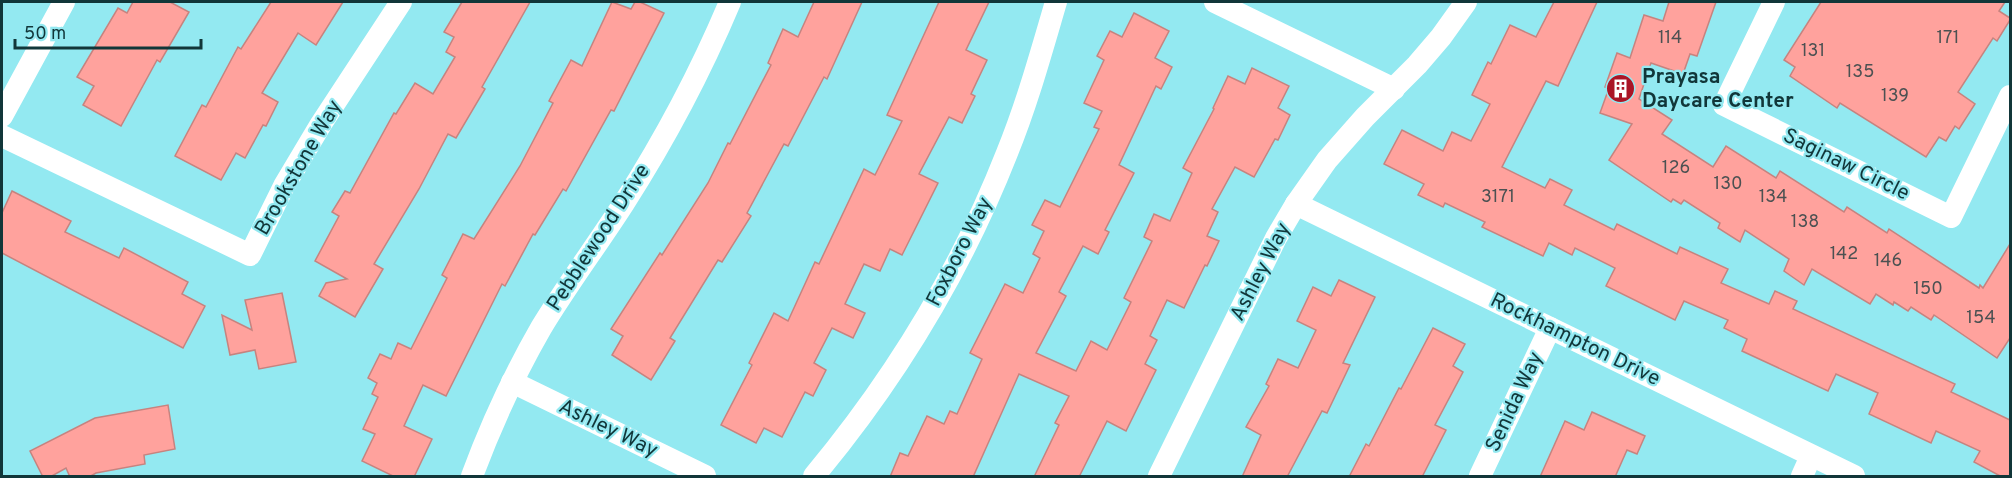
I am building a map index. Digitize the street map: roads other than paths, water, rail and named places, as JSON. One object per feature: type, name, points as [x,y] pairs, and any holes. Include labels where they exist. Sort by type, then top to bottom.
[{"type":"street","points":[[2,117],[64,2]]},
{"type":"street","name":"Brookstone Way","points":[[2,136],[250,255],[284,186],[321,124],[401,2]]},
{"type":"street","name":"Pebblewood Drive","points":[[472,477],[492,424],[512,382],[542,328],[625,202],[675,118],[719,30],[730,2]]},
{"type":"street","name":"Foxboro Way","points":[[814,477],[840,446],[889,377],[933,306],[973,231],[1007,153],[1035,74],[1056,2]]},
{"type":"street","points":[[1215,2],[1394,89]]},
{"type":"street","name":"Ashley Way","points":[[1159,477],[1276,238],[1296,204],[1327,160],[1441,37],[1466,2]]},
{"type":"street","name":"Saginaw Circle","points":[[1774,2],[1724,105],[1951,217],[2010,96]]},
{"type":"street","name":"Rockhampton Drive","points":[[1296,204],[1854,477]]},
{"type":"street","name":"Senida Way","points":[[1480,477],[1550,328]]},
{"type":"street","name":"Ashley Way","points":[[512,382],[705,477]]},
{"type":"street","points":[[1802,477],[1811,456]]},
{"type":"place","name":"Prayasa Daycare Center","points":[[1621,89]]}]
